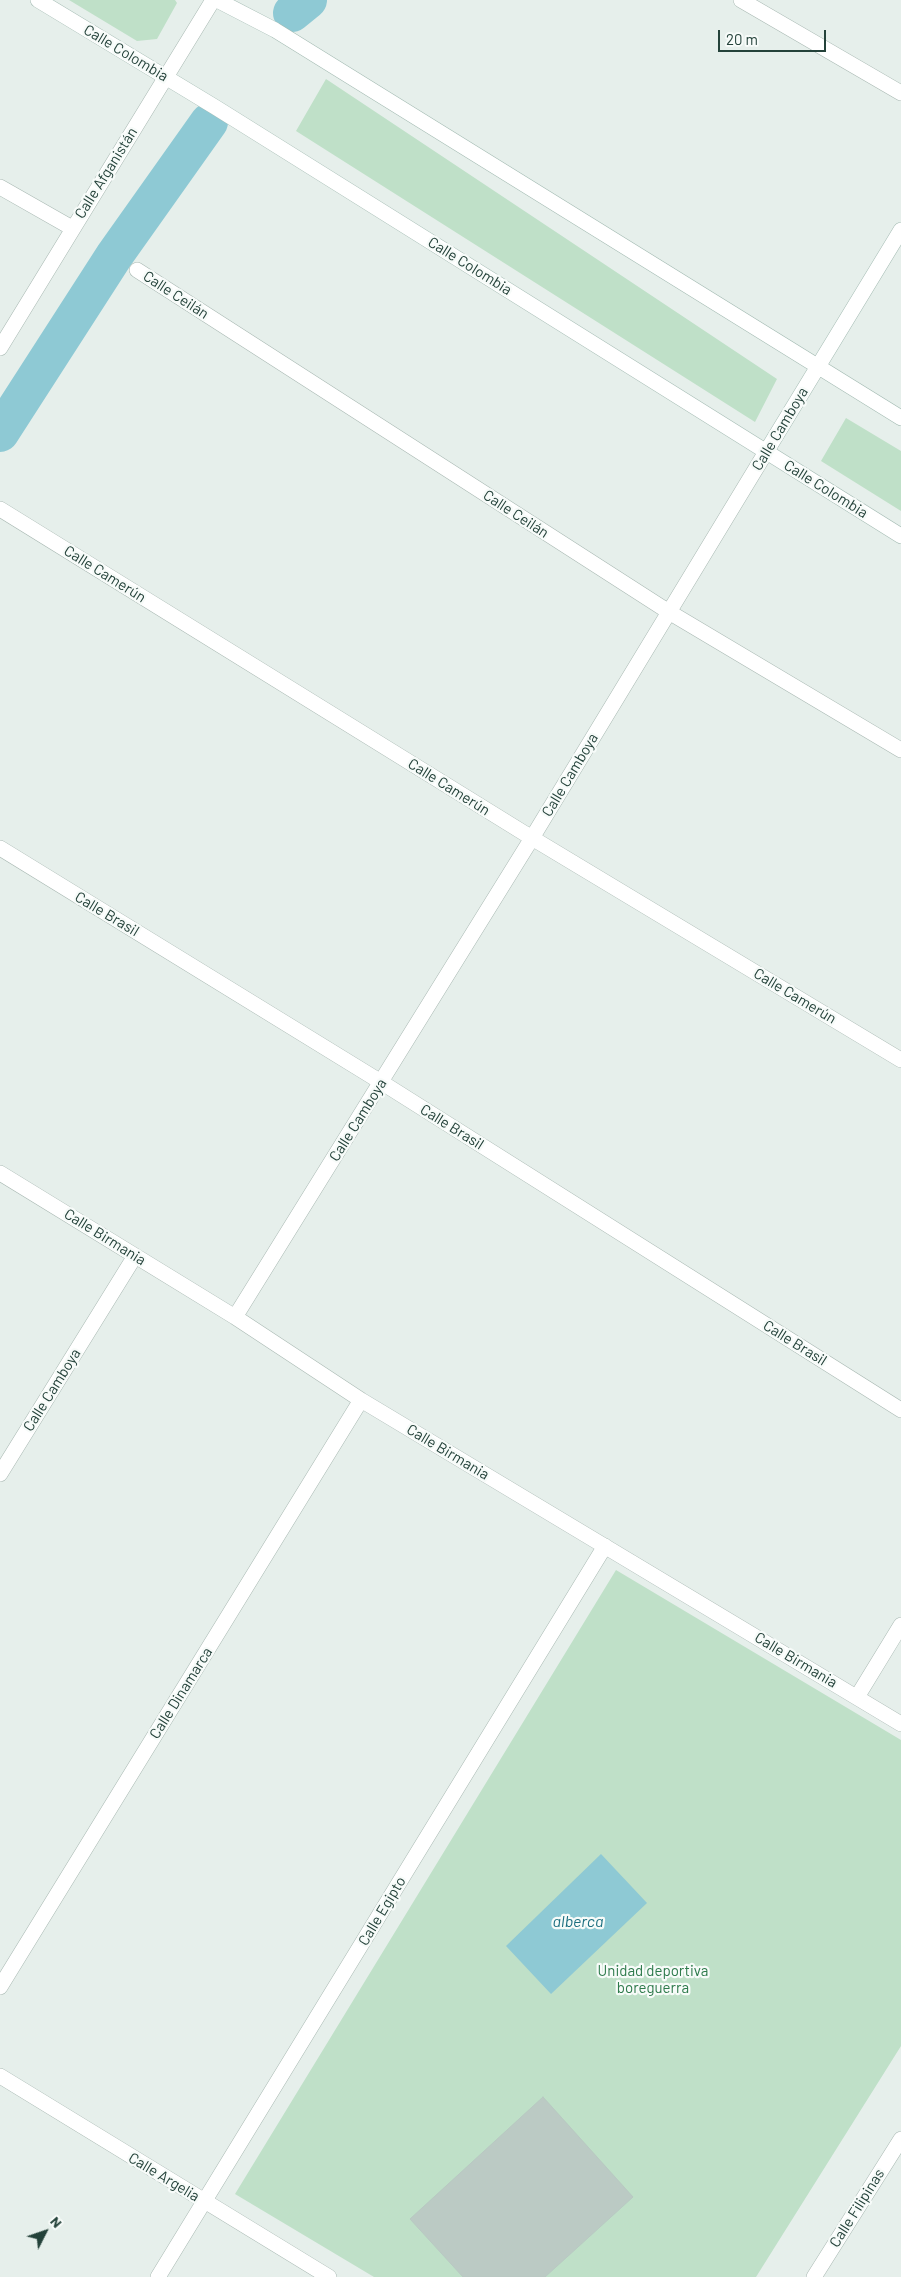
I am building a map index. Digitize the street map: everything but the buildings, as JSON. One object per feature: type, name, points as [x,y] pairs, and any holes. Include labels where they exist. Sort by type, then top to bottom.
[{"type":"street","name":"Calle Colombia","points":[[38,0],[166,76],[901,536]]},
{"type":"street","name":"Calle Afganistán","points":[[0,348],[213,0]]},
{"type":"street","points":[[217,0],[275,30],[901,418]]},
{"type":"street","points":[[741,0],[901,92]]},
{"type":"street","points":[[0,186],[72,228]]},
{"type":"street","name":"Calle Camboya","points":[[234,1317],[532,838],[901,230]]},
{"type":"street","name":"Calle Ceilán","points":[[137,270],[669,612],[901,750]]},
{"type":"street","name":"Calle Camerún","points":[[0,509],[532,838],[901,1060]]},
{"type":"street","name":"Calle Brasil","points":[[0,848],[381,1082],[901,1410]]},
{"type":"street","name":"Calle Birmania","points":[[0,1173],[234,1317],[361,1400],[901,1724]]},
{"type":"street","name":"Calle Camboya","points":[[0,1474],[135,1256]]},
{"type":"street","name":"Calle Dinamarca","points":[[0,1988],[361,1400]]},
{"type":"street","name":"Calle Egipto","points":[[158,2277],[605,1546]]},
{"type":"street","points":[[857,1697],[901,1625]]},
{"type":"street","name":"Calle Argelia","points":[[0,2076],[328,2277]]},
{"type":"street","name":"Calle Filipinas","points":[[814,2277],[901,2139]]},
{"type":"green space","points":[[69,0],[175,0],[177,3],[157,39],[137,41]]},
{"type":"green space","points":[[326,79],[777,379],[755,422],[296,131]]},
{"type":"green space","points":[[846,418],[901,451],[901,511],[821,461]]},
{"type":"green space","name":"Unidad deportiva boreguerra","points":[[616,1570],[901,1740],[901,2046],[756,2277],[374,2277],[235,2194]]},
{"type":"water","name":"alberca","points":[[601,1854],[647,1903],[551,1994],[506,1946]]},
{"type":"waterway","points":[[292,13],[308,0]]},
{"type":"waterway","points":[[0,433],[114,256],[209,122]]}]
